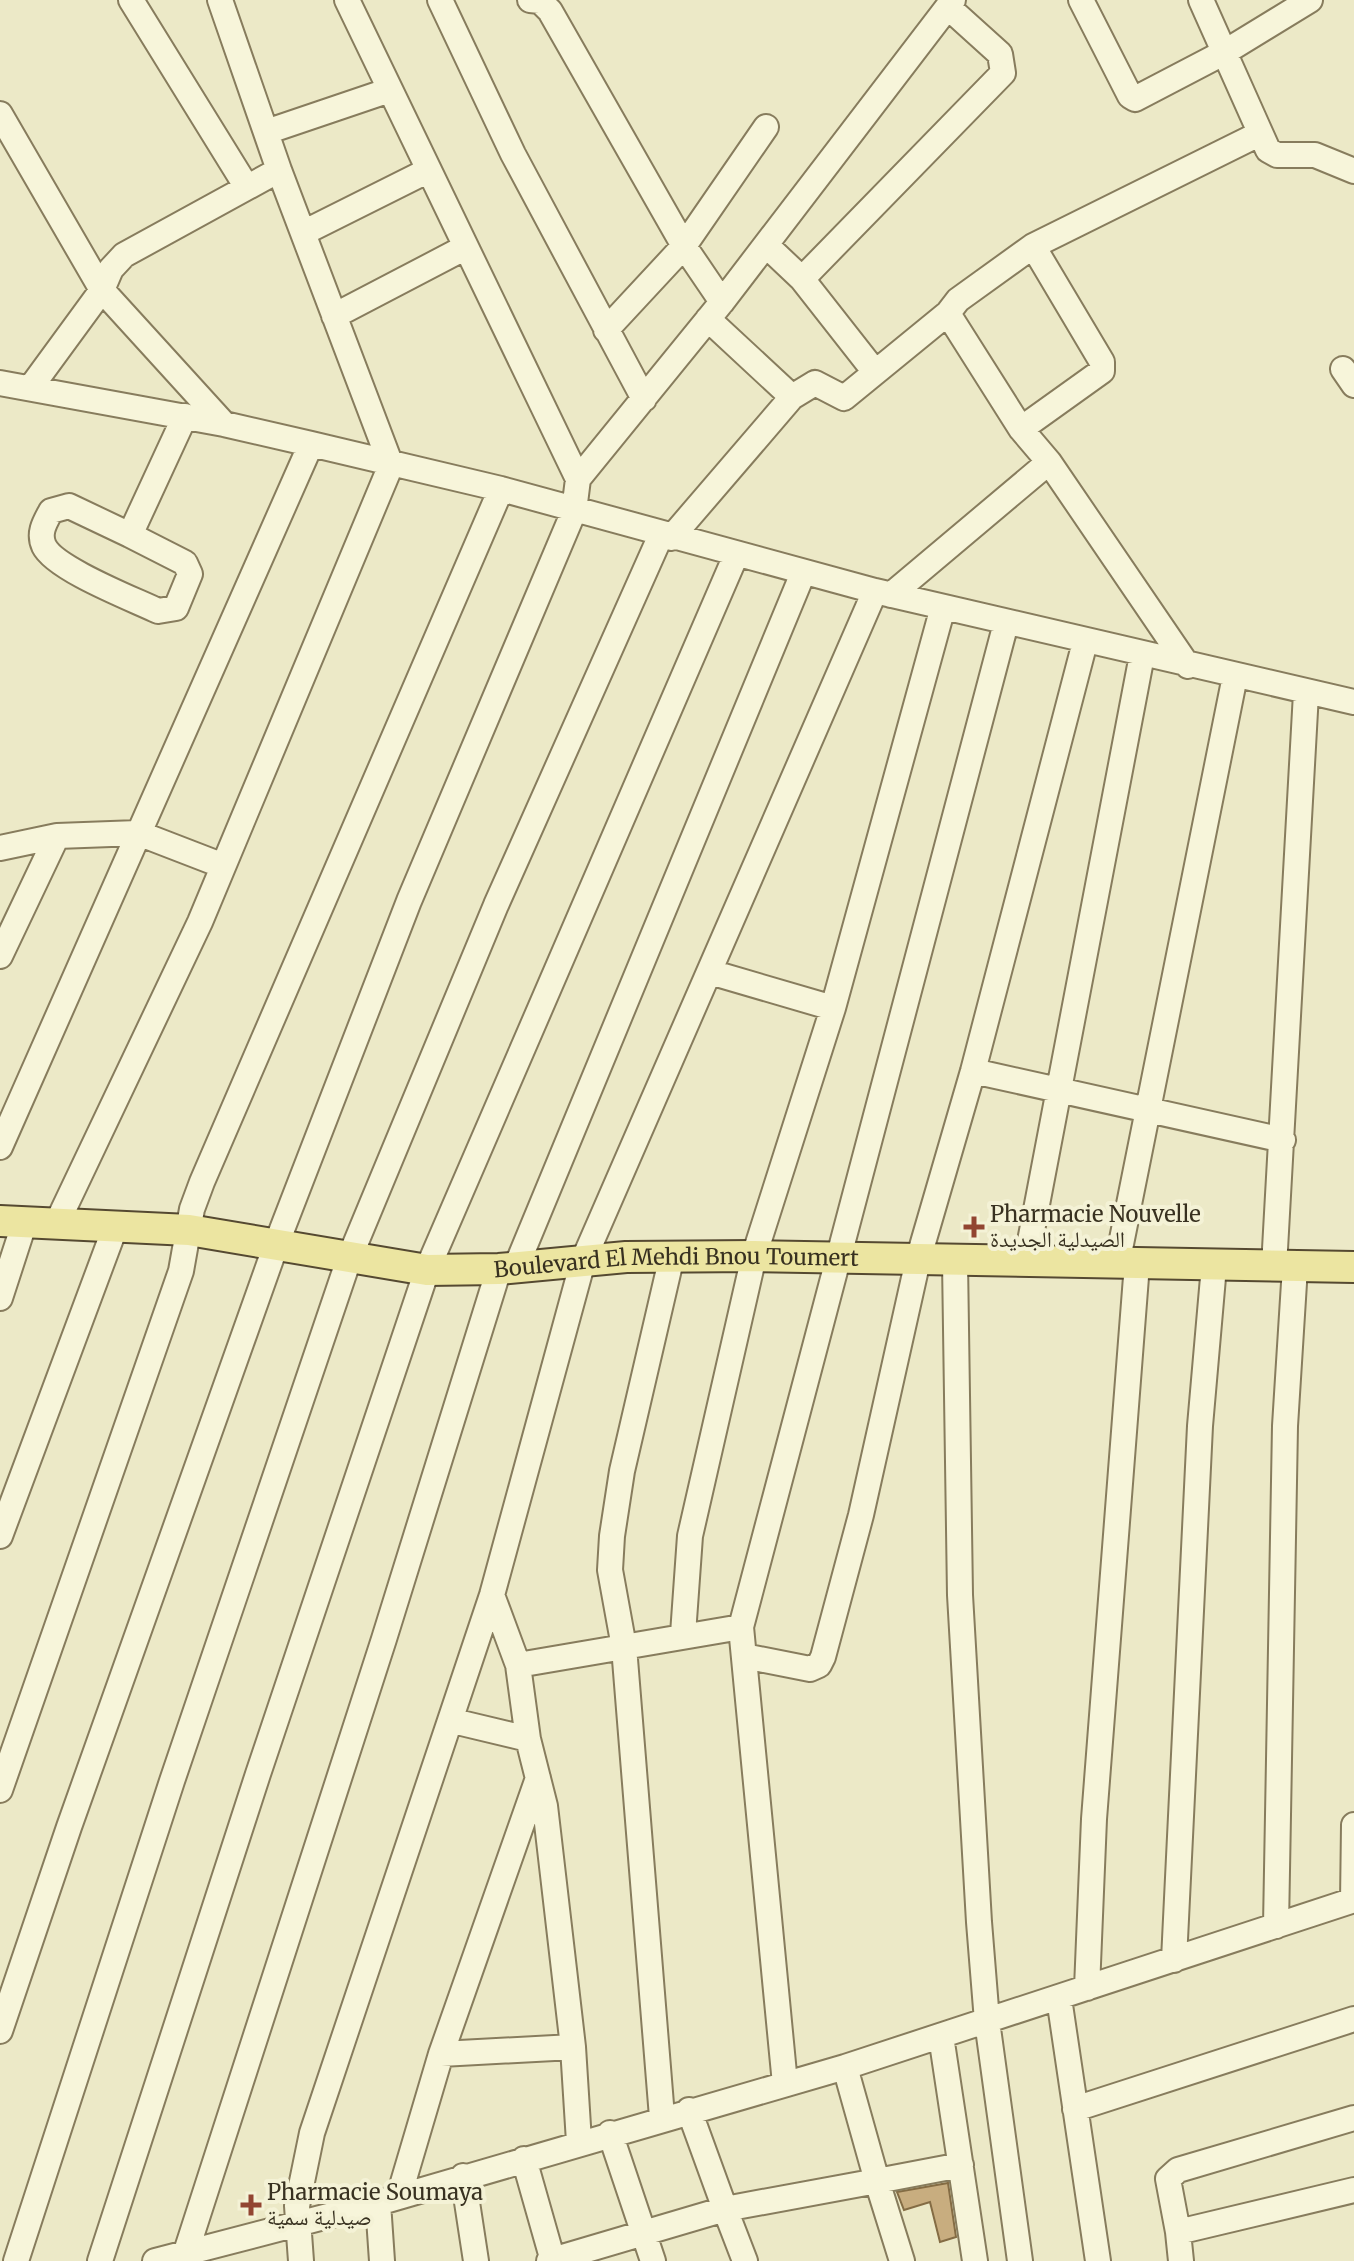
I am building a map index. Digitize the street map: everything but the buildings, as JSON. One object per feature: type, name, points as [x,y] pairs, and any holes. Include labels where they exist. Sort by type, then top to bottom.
[{"type":"main road","name":"Boulevard El Mehdi Bnou Toumert","points":[[13,1221],[189,1230],[427,1270],[507,1268],[672,1256],[1354,1267]]},
{"type":"street","points":[[131,0],[246,186]]},
{"type":"street","points":[[57,1223],[200,922],[221,865],[391,465],[279,170],[220,0]]},
{"type":"street","points":[[347,0],[578,479]]},
{"type":"street","points":[[440,0],[513,154],[644,399]]},
{"type":"street","points":[[530,0],[547,0]]},
{"type":"street","points":[[1081,0],[1130,96],[1135,99],[1225,52],[1310,0]]},
{"type":"street","points":[[1201,0],[1268,150],[1277,155],[1315,155],[1354,171]]},
{"type":"street","points":[[540,1],[568,39],[684,246],[715,310],[792,397]]},
{"type":"street","points":[[0,2031],[69,1827],[276,1245],[409,901],[574,511],[578,479],[766,245],[950,3],[1000,54],[1003,73],[802,279]]},
{"type":"street","points":[[266,132],[390,90]]},
{"type":"street","points":[[0,114],[102,290],[224,424]]},
{"type":"street","points":[[606,330],[684,246],[766,127]]},
{"type":"street","points":[[16,2261],[167,1796],[349,1259],[496,905],[666,537],[792,397],[815,383],[844,398],[948,313],[958,300],[1033,246],[1259,134]]},
{"type":"street","points":[[31,387],[102,290],[111,269],[124,255],[279,170]]},
{"type":"street","points":[[303,233],[429,170]]},
{"type":"street","points":[[766,245],[802,279],[875,372]]},
{"type":"street","points":[[1021,429],[1102,371],[1102,362],[1033,246]]},
{"type":"street","points":[[334,316],[466,247]]},
{"type":"street","points":[[948,313],[1021,429],[1049,462],[1188,666]]},
{"type":"street","points":[[0,383],[185,416],[311,444],[501,489],[666,537],[883,593],[1354,702]]},
{"type":"street","points":[[130,535],[185,416]]},
{"type":"street","points":[[0,1147],[311,444]]},
{"type":"street","points":[[301,2261],[297,2221],[304,2165],[330,2070],[453,1721],[492,1595],[583,1261],[710,972],[883,593],[1049,462]]},
{"type":"street","points":[[0,1790],[181,1271],[192,1209],[213,1152],[501,489]]},
{"type":"street","points":[[69,506],[130,535],[185,563],[190,574],[176,608],[158,611],[59,562],[44,546],[42,528],[51,511],[69,506]]},
{"type":"street","points":[[100,2261],[258,1774],[427,1270],[736,555]]},
{"type":"street","points":[[186,2252],[507,1268],[803,573]]},
{"type":"street","points":[[683,1634],[690,1536],[754,1256],[833,1008],[943,607]]},
{"type":"street","points":[[785,2084],[741,1627],[1006,623]]},
{"type":"street","points":[[744,1656],[810,1669],[819,1665],[823,1657],[861,1515],[918,1260],[973,1071],[1085,642]]},
{"type":"street","points":[[1026,1262],[1057,1089],[1097,908],[1142,655]]},
{"type":"street","points":[[1087,1988],[1127,1264],[1150,1109],[1235,676]]},
{"type":"street","points":[[1276,1926],[1285,1426],[1283,1140],[1306,693]]},
{"type":"street","points":[[0,848],[57,836],[138,833],[221,865]]},
{"type":"street","points":[[0,956],[57,836]]},
{"type":"street","points":[[710,972],[833,1008]]},
{"type":"street","points":[[973,1071],[1283,1140]]},
{"type":"street","points":[[0,1298],[13,1221]]},
{"type":"street","points":[[0,1536],[116,1225]]},
{"type":"street","points":[[662,2117],[624,1647],[610,1570],[622,1471],[672,1256]]},
{"type":"street","points":[[955,1262],[960,1595],[987,2021],[1020,2261]]},
{"type":"street","points":[[1174,1960],[1193,1537],[1214,1266]]},
{"type":"street","points":[[492,1595],[518,1665],[528,1739],[545,1806],[573,2047],[579,2142]]},
{"type":"street","points":[[518,1665],[683,1634],[741,1627]]},
{"type":"street","points":[[453,1721],[528,1739]]},
{"type":"street","points":[[382,2261],[388,2199],[538,1778]]},
{"type":"street","points":[[155,2261],[388,2199],[662,2117],[845,2067],[1353,1901],[1354,1825]]},
{"type":"street","points":[[1059,1998],[1098,2261]]},
{"type":"street","points":[[1075,2109],[1354,2019]]},
{"type":"street","points":[[941,2036],[975,2261]]},
{"type":"street","points":[[441,2054],[573,2047]]},
{"type":"street","points":[[845,2067],[902,2261]]},
{"type":"street","points":[[689,2110],[745,2261]]},
{"type":"street","points":[[1181,2261],[1168,2179],[1172,2173],[1354,2118]]},
{"type":"street","points":[[610,2133],[653,2261]]},
{"type":"street","points":[[524,2159],[552,2261],[725,2209],[961,2165]]},
{"type":"street","points":[[463,2176],[476,2261]]},
{"type":"street","points":[[1178,2232],[1354,2190]]},
{"type":"place","name":"Pharmacie Nouvelle الصيدلية الجديدة","points":[[974,1227]]},
{"type":"place","name":"Pharmacie Soumaya صيدلية سمية","points":[[251,2205]]}]
